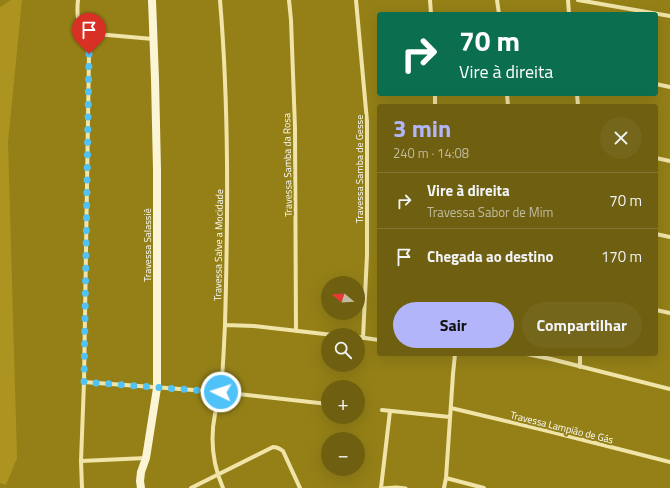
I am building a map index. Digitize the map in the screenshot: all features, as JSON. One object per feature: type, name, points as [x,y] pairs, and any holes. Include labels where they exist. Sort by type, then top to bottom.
[{"type":"street","points":[[78,0],[77,10],[81,27],[87,40],[89,54],[84,382],[81,460],[82,488]]},
{"type":"street","name":"Travessa Salassiê","points":[[141,488],[141,472],[146,458],[157,388],[157,170],[152,0]]},
{"type":"street","name":"Travessa Salve a Mocidade","points":[[220,0],[226,109],[227,179],[225,326],[221,392],[215,414],[212,437],[218,475],[223,488]]},
{"type":"street","name":"Travessa Samba da Rosa","points":[[289,0],[295,128],[296,331]]},
{"type":"street","name":"Travessa Samba de Gesse","points":[[356,0],[367,121],[367,255],[363,328]]},
{"type":"street","points":[[430,0],[431,12]]},
{"type":"street","points":[[498,0],[499,12]]},
{"type":"street","points":[[568,0],[569,12]]},
{"type":"street","points":[[578,0],[647,12]]},
{"type":"street","points":[[658,14],[670,16]]},
{"type":"street","points":[[85,33],[153,39]]},
{"type":"street","points":[[658,84],[670,87]]},
{"type":"street","points":[[658,158],[670,160]]},
{"type":"street","points":[[658,234],[670,237]]},
{"type":"street","points":[[658,310],[670,313]]},
{"type":"street","points":[[225,326],[254,326],[321,334]]},
{"type":"street","points":[[365,338],[377,340]]},
{"type":"street","points":[[444,488],[455,356]]},
{"type":"street","points":[[536,356],[670,389]]},
{"type":"street","points":[[580,356],[580,367]]},
{"type":"street","points":[[84,382],[221,392],[321,403]]},
{"type":"street","name":"Travessa Lampião de Gás","points":[[451,408],[670,462]]},
{"type":"street","points":[[382,410],[450,418]]},
{"type":"street","points":[[381,488],[390,411]]},
{"type":"street","points":[[191,488],[272,447],[276,447],[282,451],[300,488]]},
{"type":"street","points":[[81,460],[146,458]]},
{"type":"street","points":[[446,478],[484,488]]},
{"type":"lane","points":[[381,488],[406,488]]},
{"type":"shaded area","points":[[11,0],[22,0],[8,142],[17,458],[6,485],[0,483],[0,7]]},
{"type":"route","points":[[89,54],[84,382],[221,392]]}]
